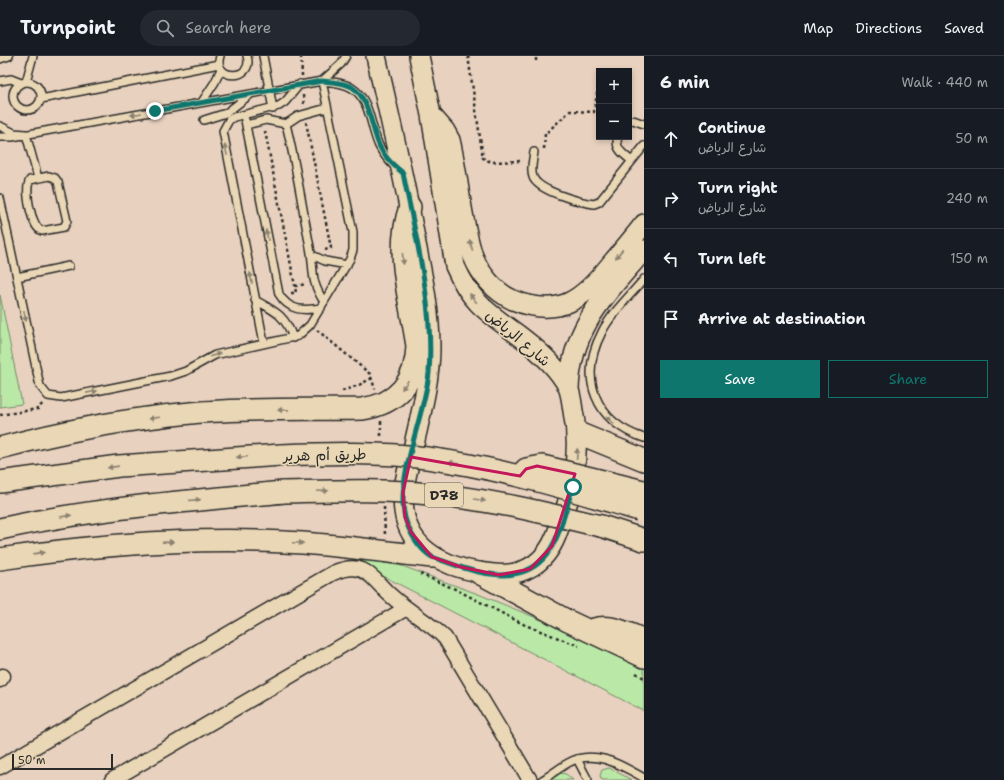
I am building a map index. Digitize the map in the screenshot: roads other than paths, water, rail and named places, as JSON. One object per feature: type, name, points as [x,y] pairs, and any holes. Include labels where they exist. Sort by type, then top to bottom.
[{"type":"main road","name":"شارع الرياض","points":[[376,56],[410,206],[426,300],[430,349],[428,375],[423,402],[403,492],[405,517],[411,532],[420,546],[432,556],[479,573],[515,574],[530,568],[543,559],[552,546],[573,487],[578,433],[569,388],[555,369],[539,352],[486,312],[473,298],[463,283],[455,266],[431,115],[419,56]]},
{"type":"main road","points":[[431,115],[445,130],[450,140],[468,235],[474,257],[483,274],[491,284],[511,299],[528,306],[547,307],[566,304],[580,298],[592,288],[644,224]]},
{"type":"main road","points":[[0,448],[78,429],[191,413],[362,409],[380,405],[393,398],[404,388],[412,375],[416,361],[417,346],[402,248],[405,220],[410,206]]},
{"type":"main road","points":[[569,388],[573,356],[584,326],[593,311],[644,250]]},
{"type":"main road","points":[[578,433],[644,460]]},
{"type":"main road","name":"طريق أم هرير","points":[[0,482],[126,466],[281,455],[364,454],[427,458],[520,476],[526,469],[542,466],[643,501]]},
{"type":"main road","name":"D78","points":[[0,529],[37,520],[154,504],[284,492],[354,490],[438,494],[506,504],[608,528],[644,540]]},
{"type":"main road","points":[[608,528],[644,554]]},
{"type":"main road","points":[[0,559],[54,551],[121,545],[198,541],[328,544],[386,552],[432,556]]},
{"type":"main road","points":[[479,573],[506,589],[588,631],[644,657]]},
{"type":"main road","points":[[588,631],[604,627],[622,631],[644,640]]},
{"type":"street","points":[[0,767],[338,571],[352,568],[362,570],[370,575],[405,609],[435,628],[445,638],[530,780]]},
{"type":"street","points":[[112,780],[405,609]]},
{"type":"lane","points":[[0,59],[9,56]]},
{"type":"lane","points":[[0,81],[11,79],[24,82],[36,85],[39,89],[41,99],[39,104],[31,110],[21,110],[14,104],[12,94],[17,85],[24,82],[33,56]]},
{"type":"lane","points":[[202,102],[216,82],[220,67],[220,56]]},
{"type":"lane","points":[[220,67],[229,75],[239,75],[248,64],[247,56]]},
{"type":"lane","points":[[263,56],[273,109]]},
{"type":"lane","points":[[322,81],[335,71],[346,56]]},
{"type":"lane","points":[[41,99],[220,67]]},
{"type":"lane","points":[[0,198],[40,386],[48,396],[61,398],[158,379],[179,374],[215,355],[264,343],[293,338],[303,333],[310,325],[347,265],[353,250],[354,241],[322,81]]},
{"type":"lane","points":[[0,137],[26,134],[322,81],[342,83],[351,87],[359,94],[365,103],[379,146],[389,161],[403,173]]},
{"type":"lane","points":[[264,343],[223,131],[229,120],[244,115],[273,109],[285,102],[300,84]]},
{"type":"lane","points":[[204,120],[226,112],[253,93]]},
{"type":"lane","points":[[246,125],[266,120],[286,124],[298,116],[327,108]]},
{"type":"lane","points":[[244,115],[279,294],[288,305],[295,309],[303,310],[322,305]]},
{"type":"lane","points":[[632,120],[644,124]]},
{"type":"lane","points":[[286,124],[312,255],[314,283],[322,305]]},
{"type":"lane","points":[[0,126],[14,133],[26,134]]},
{"type":"lane","points":[[26,134],[38,178]]},
{"type":"lane","points":[[617,140],[616,142],[620,150],[632,161]]},
{"type":"lane","points":[[534,152],[533,177],[539,186],[594,204],[599,202],[644,146]]},
{"type":"lane","points":[[52,176],[58,182],[67,219],[64,226],[42,231],[34,225],[27,187],[30,180],[38,178],[52,176]]},
{"type":"lane","points":[[312,255],[325,261],[347,265]]},
{"type":"lane","points":[[17,277],[69,266]]},
{"type":"lane","points":[[644,279],[608,321],[597,344],[591,369],[592,386],[597,401],[606,415],[618,426],[644,438]]},
{"type":"lane","points":[[255,300],[283,317],[287,321],[293,338]]},
{"type":"lane","points":[[542,780],[577,759],[588,757],[601,758],[618,764],[644,778]]},
{"type":"lane","points":[[577,759],[588,780]]}]
